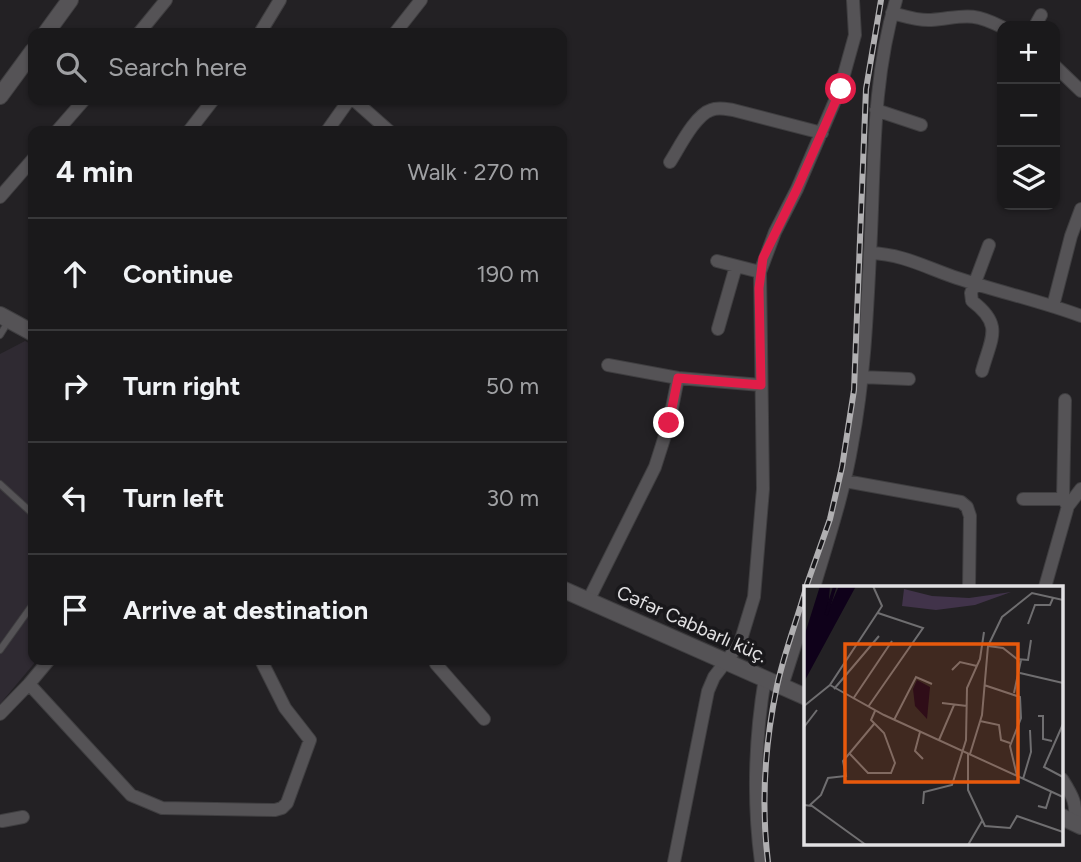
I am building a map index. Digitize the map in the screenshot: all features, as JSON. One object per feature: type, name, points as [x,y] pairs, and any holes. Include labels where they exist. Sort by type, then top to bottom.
[{"type":"street","points":[[50,28],[70,0]]},
{"type":"street","points":[[143,28],[166,0]]},
{"type":"street","points":[[263,28],[280,0]]},
{"type":"street","points":[[399,28],[421,0]]},
{"type":"street","points":[[674,862],[708,691],[714,677],[745,633],[754,597],[763,489],[760,271],[775,232],[841,89],[855,35],[853,0]]},
{"type":"street","points":[[814,586],[845,481],[861,377],[876,110],[884,50],[894,6],[916,19],[973,15],[997,25]]},
{"type":"street","points":[[0,96],[28,58]]},
{"type":"street","points":[[1060,71],[1081,91]]},
{"type":"street","points":[[61,126],[80,105]]},
{"type":"street","points":[[193,126],[209,105]]},
{"type":"street","points":[[331,126],[348,105]]},
{"type":"street","points":[[358,105],[383,126]]},
{"type":"street","points":[[670,162],[699,117],[708,110],[718,108],[822,133]]},
{"type":"street","points":[[876,110],[921,125]]},
{"type":"street","points":[[0,197],[28,165]]},
{"type":"street","points":[[1053,306],[1071,236],[1081,209]]},
{"type":"street","points":[[982,371],[993,334],[993,323],[986,312],[972,301],[971,293],[989,245]]},
{"type":"street","points":[[870,253],[901,256],[958,279],[1081,316]]},
{"type":"street","points":[[717,261],[760,271]]},
{"type":"street","points":[[718,329],[736,266]]},
{"type":"street","points":[[5,318],[28,330]]},
{"type":"street","points":[[608,365],[678,378],[761,385]]},
{"type":"street","points":[[861,377],[909,379]]},
{"type":"street","points":[[588,601],[655,467],[666,435],[678,378]]},
{"type":"street","points":[[1045,586],[1065,503],[1065,401]]},
{"type":"street","points":[[845,481],[961,502],[967,507],[970,516],[969,586]]},
{"type":"street","points":[[1023,499],[1065,503],[1081,489]]},
{"type":"street","name":"Cəfər Cabbarlı küç.","points":[[567,591],[804,696]]},
{"type":"street","points":[[782,686],[804,621]]},
{"type":"street","points":[[0,714],[45,665]]},
{"type":"street","points":[[29,684],[131,795],[162,808],[275,810],[287,803],[310,740],[285,708],[264,665]]},
{"type":"street","points":[[437,665],[484,719]]},
{"type":"street","points":[[761,862],[757,809],[758,735],[765,678]]},
{"type":"street","points":[[1064,782],[1077,810],[1072,822]]},
{"type":"street","points":[[1,820],[23,817]]},
{"type":"lane","points":[[0,335],[5,318]]},
{"type":"lane","points":[[0,484],[28,509]]},
{"type":"lane","points":[[0,650],[28,611]]},
{"type":"shaded area","points":[[25,341],[28,342],[28,665],[33,665],[0,704],[0,354]]},
{"type":"railway","points":[[806,586],[830,519],[842,467],[854,390],[866,89],[881,0]]},
{"type":"railway","points":[[768,862],[765,774],[770,729],[780,674],[804,595]]},
{"type":"route","points":[[669,423],[678,378],[761,385],[759,288],[763,258],[841,89]]}]
